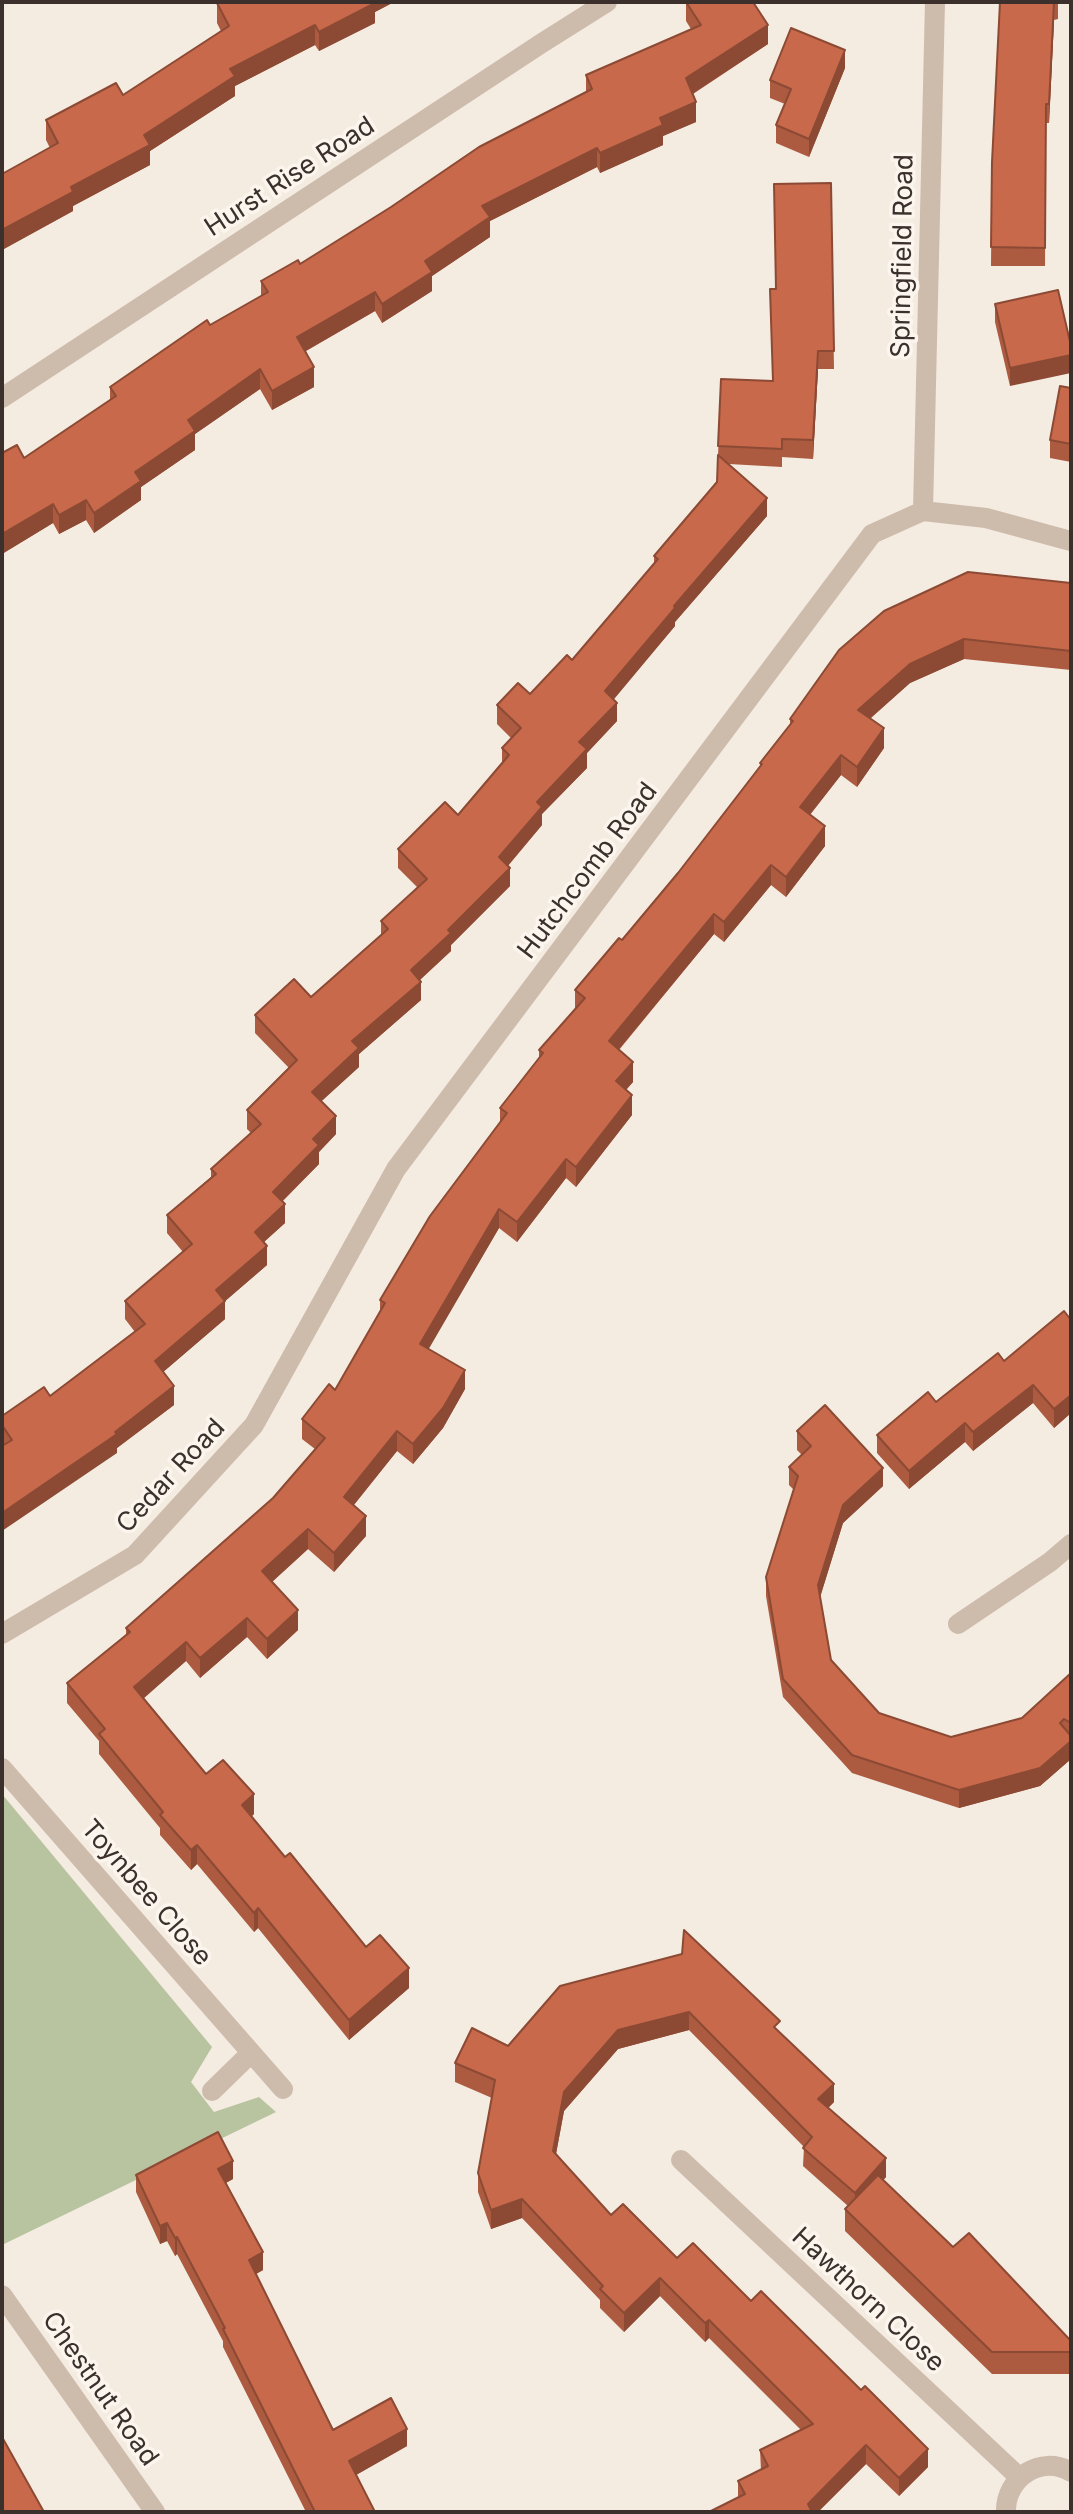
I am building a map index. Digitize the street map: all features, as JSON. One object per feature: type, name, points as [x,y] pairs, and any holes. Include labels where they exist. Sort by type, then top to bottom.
[{"type":"street","name":"Hurst Rise Road","points":[[2,398],[607,2]]},
{"type":"street","name":"Springfield Road","points":[[923,511],[935,2]]},
{"type":"street","points":[[923,511],[986,518],[1071,541]]},
{"type":"street","name":"Hutchcomb Road","points":[[254,1425],[396,1169],[872,534],[923,511]]},
{"type":"street","name":"Cedar Road","points":[[2,1634],[135,1555],[254,1425]]},
{"type":"street","points":[[958,1624],[1050,1562],[1071,1544]]},
{"type":"street","name":"Toynbee Close","points":[[2,1768],[283,2089]]},
{"type":"street","points":[[212,2091],[251,2053]]},
{"type":"street","name":"Hawthorn Close","points":[[681,2160],[1019,2477]]},
{"type":"street","name":"Chestnut Road","points":[[2,2295],[155,2512]]},
{"type":"street","points":[[1006,2512],[1011,2489],[1019,2477],[1034,2468],[1051,2465],[1071,2472]]},
{"type":"green space","points":[[2,1794],[212,2047],[191,2082],[214,2112],[259,2097],[276,2112],[2,2245]]},
{"type":"building","points":[[219,2],[375,3],[319,32],[315,25],[230,69],[235,76],[144,135],[150,145],[71,187],[73,192],[2,230],[2,174],[58,143],[46,120],[116,83],[123,95],[229,26]]},
{"type":"building","points":[[686,2],[753,2],[768,25],[686,78],[696,102],[660,118],[663,125],[600,153],[597,148],[482,206],[490,217],[425,261],[432,272],[382,304],[375,292],[297,337],[314,367],[272,391],[260,369],[188,420],[195,431],[135,472],[141,481],[94,513],[86,500],[59,515],[53,504],[2,534],[2,453],[17,445],[24,458],[116,396],[110,387],[207,320],[210,325],[268,292],[261,281],[298,260],[300,264],[479,147],[592,89],[586,75],[701,25]]},
{"type":"building","points":[[1000,2],[1054,2],[1049,104],[1046,104],[1045,248],[991,247]]},
{"type":"building","points":[[791,28],[845,50],[809,139],[776,125],[791,89],[770,80]]},
{"type":"building","points":[[831,183],[834,351],[818,351],[813,440],[782,439],[782,449],[718,446],[721,379],[773,381],[770,289],[776,289],[774,184]]},
{"type":"building","points":[[1058,290],[1071,355],[1010,368],[995,304]]},
{"type":"building","points":[[1060,386],[1071,388],[1071,444],[1050,440]]},
{"type":"building","points":[[718,455],[767,498],[605,691],[617,703],[579,742],[587,749],[537,802],[542,807],[499,857],[510,868],[448,930],[451,933],[411,970],[421,982],[352,1041],[359,1048],[312,1092],[336,1116],[313,1139],[319,1145],[273,1192],[285,1204],[255,1232],[267,1246],[216,1290],[225,1301],[155,1361],[174,1386],[115,1432],[117,1434],[2,1513],[2,1446],[12,1440],[2,1425],[2,1416],[44,1387],[50,1396],[145,1324],[125,1301],[192,1244],[167,1215],[216,1174],[211,1169],[261,1124],[247,1110],[297,1060],[255,1015],[294,979],[311,997],[388,929],[381,921],[427,879],[398,849],[445,802],[458,815],[509,755],[502,748],[521,728],[497,705],[518,683],[530,694],[567,655],[572,660],[658,559],[654,556],[717,482]]},
{"type":"building","points":[[968,572],[1071,583],[1071,651],[964,639],[910,664],[858,710],[884,728],[857,767],[841,755],[800,807],[825,826],[786,877],[771,865],[724,922],[714,914],[609,1041],[633,1062],[616,1081],[632,1095],[576,1167],[566,1159],[517,1222],[499,1209],[420,1344],[465,1370],[443,1408],[413,1444],[397,1431],[344,1497],[366,1516],[334,1553],[308,1529],[262,1571],[298,1610],[267,1639],[247,1618],[200,1658],[186,1642],[134,1687],[206,1774],[223,1760],[254,1794],[242,1805],[285,1857],[290,1853],[366,1947],[380,1935],[409,1968],[349,2020],[258,1908],[254,1913],[197,1845],[191,1850],[160,1815],[163,1812],[99,1734],[105,1729],[67,1683],[130,1632],[126,1628],[273,1498],[325,1438],[302,1419],[329,1384],[335,1390],[385,1303],[380,1300],[430,1216],[507,1113],[500,1108],[543,1053],[539,1050],[585,998],[575,990],[678,873],[762,764],[839,650],[884,611]]},
{"type":"building","points":[[1064,1311],[1071,1320],[1071,1395],[1054,1409],[1033,1385],[973,1432],[965,1423],[909,1471],[877,1435],[928,1392],[936,1402],[998,1353],[1004,1361]]},
{"type":"building","points":[[825,1405],[883,1468],[843,1505],[818,1585],[831,1660],[879,1713],[951,1737],[1022,1718],[1071,1673],[1071,1723],[1064,1719],[1060,1723],[1071,1736],[1071,1741],[1040,1768],[959,1790],[852,1755],[783,1679],[766,1577],[798,1476],[789,1467],[811,1446],[797,1431]]},
{"type":"building","points":[[684,1930],[780,2021],[774,2027],[834,2084],[818,2099],[886,2158],[855,2193],[803,2148],[812,2137],[689,2012],[618,2030],[564,2092],[553,2151],[611,2215],[623,2204],[677,2258],[693,2243],[751,2301],[761,2291],[861,2390],[865,2386],[928,2449],[899,2478],[866,2445],[808,2504],[812,2512],[709,2512],[745,2494],[738,2481],[768,2466],[760,2450],[813,2424],[709,2320],[705,2323],[660,2278],[624,2313],[522,2199],[491,2210],[478,2173],[495,2080],[455,2063],[472,2028],[508,2046],[560,1986],[682,1954]]},
{"type":"building","points":[[218,2132],[233,2161],[218,2169],[263,2252],[249,2260],[333,2430],[391,2398],[407,2429],[349,2461],[375,2512],[315,2512],[177,2237],[167,2223],[160,2226],[136,2175]]},
{"type":"building","points":[[878,2175],[953,2247],[969,2233],[1071,2341],[1071,2352],[992,2352],[845,2209]]},
{"type":"building","points":[[2,2437],[44,2512],[2,2512]]}]
